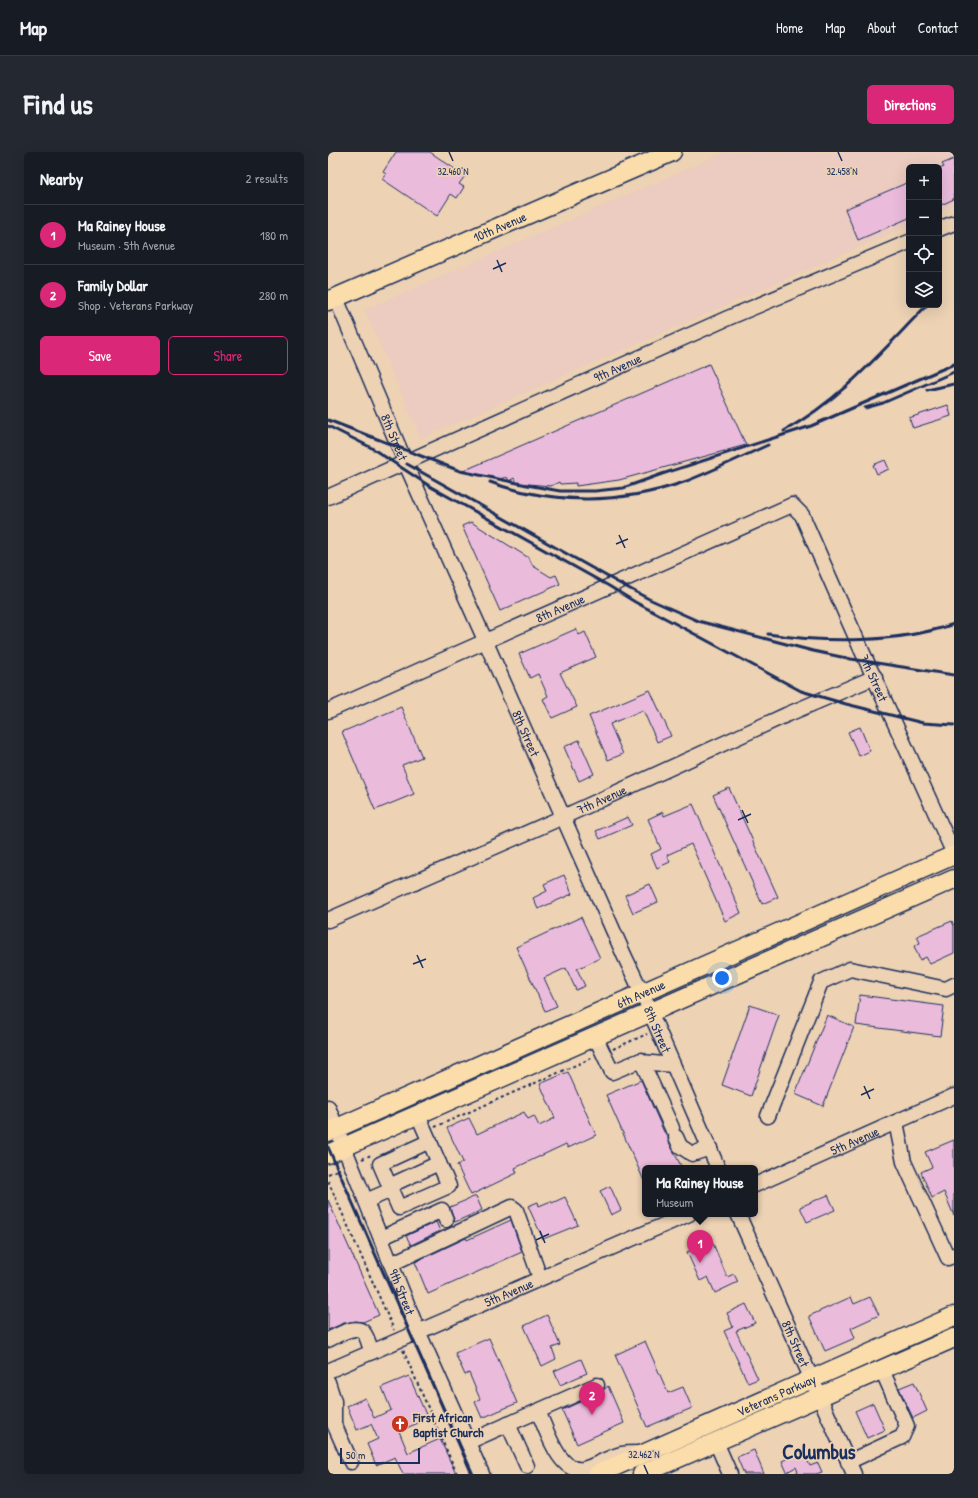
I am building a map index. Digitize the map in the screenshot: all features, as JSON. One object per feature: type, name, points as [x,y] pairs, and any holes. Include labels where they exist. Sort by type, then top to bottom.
[{"type":"main road","name":"10th Avenue","points":[[332,300],[672,152]]},
{"type":"main road","name":"6th Avenue","points":[[332,1130],[954,855]]},
{"type":"main road","name":"6th Avenue","points":[[328,1154],[954,879]]},
{"type":"main road","name":"Veterans Parkway","points":[[598,1474],[954,1316]]},
{"type":"main road","name":"Veterans Parkway","points":[[642,1474],[954,1338]]},
{"type":"street","points":[[942,228],[954,223]]},
{"type":"street","name":"9th Avenue","points":[[328,497],[728,318],[906,243]]},
{"type":"street","name":"8th Street","points":[[332,300],[485,640],[717,1165]]},
{"type":"street","name":"8th Avenue","points":[[328,711],[792,505]]},
{"type":"street","name":"7th Street","points":[[792,505],[802,515],[954,855]]},
{"type":"street","name":"7th Avenue","points":[[328,920],[563,817],[786,715],[875,677]]},
{"type":"street","points":[[768,1116],[821,982],[850,969],[946,989],[954,985]]},
{"type":"street","points":[[595,1036],[612,1072],[641,1060],[642,1062],[673,1065]]},
{"type":"street","points":[[642,1062],[680,1146],[692,1154],[710,1148]]},
{"type":"street","name":"5th Avenue","points":[[758,1184],[954,1096]]},
{"type":"street","name":"9th Street","points":[[328,1107],[332,1130],[344,1147],[418,1331],[482,1474]]},
{"type":"street","points":[[418,1115],[449,1186],[399,1208],[378,1159],[427,1136]]},
{"type":"street","points":[[896,1122],[904,1162],[948,1258],[954,1255]]},
{"type":"street","points":[[366,1201],[439,1163]]},
{"type":"street","points":[[391,1264],[512,1207],[516,1210],[540,1278]]},
{"type":"street","points":[[381,1238],[442,1210],[446,1220]]},
{"type":"street","name":"5th Avenue","points":[[328,1371],[682,1217]]},
{"type":"street","name":"8th Street","points":[[739,1217],[851,1468]]},
{"type":"street","points":[[328,1340],[352,1329],[360,1330],[364,1333],[372,1352]]},
{"type":"street","points":[[851,1468],[902,1437],[907,1426],[882,1370]]},
{"type":"street","points":[[328,1382],[334,1402],[334,1424],[351,1462]]},
{"type":"street","points":[[468,1442],[597,1385]]},
{"type":"street","points":[[538,1411],[558,1456],[565,1465],[575,1470],[583,1469],[621,1454],[647,1452]]},
{"type":"street","points":[[508,1424],[527,1466]]},
{"type":"street","points":[[716,1442],[730,1474]]},
{"type":"street","points":[[558,1456],[560,1474]]},
{"type":"path","points":[[427,1136],[603,1053],[658,1029]]},
{"type":"path","points":[[328,1174],[351,1164],[378,1159]]},
{"type":"path","points":[[328,1181],[457,1474]]},
{"type":"shaded area","points":[[726,152],[954,152],[954,205],[942,211],[942,164],[906,164],[906,226],[421,438],[365,310]]},
{"type":"building","points":[[396,152],[430,152],[465,176],[459,184],[464,187],[457,198],[451,194],[437,216],[382,179],[386,174],[383,172]]},
{"type":"building","points":[[954,159],[954,199],[942,205],[942,168],[944,167],[942,164]]},
{"type":"building","points":[[906,183],[906,219],[858,240],[845,209]]},
{"type":"building","points":[[709,364],[746,445],[619,480],[576,486],[576,483],[560,484],[559,482],[551,486],[517,483],[514,478],[509,481],[507,477],[499,479],[463,471]]},
{"type":"building","points":[[948,405],[951,416],[913,428],[909,418]]},
{"type":"building","points":[[885,460],[889,469],[877,474],[873,465]]},
{"type":"building","points":[[471,522],[529,558],[533,566],[551,577],[556,575],[560,584],[500,611],[462,526]]},
{"type":"building","points":[[576,629],[579,635],[585,632],[596,657],[560,673],[577,707],[552,718],[543,699],[548,696],[538,674],[530,678],[519,654]]},
{"type":"building","points":[[650,690],[671,736],[657,742],[643,710],[610,724],[623,754],[608,760],[589,716]]},
{"type":"building","points":[[401,707],[422,757],[402,765],[414,794],[375,810],[342,732]]},
{"type":"building","points":[[860,727],[870,751],[859,756],[848,732]]},
{"type":"building","points":[[579,740],[594,774],[579,781],[564,747]]},
{"type":"building","points":[[729,788],[778,897],[762,904],[713,795]]},
{"type":"building","points":[[693,804],[741,913],[725,921],[691,844],[667,855],[670,862],[657,868],[651,854],[661,849],[648,819],[663,812],[664,816]]},
{"type":"building","points":[[628,817],[632,825],[600,839],[596,831]]},
{"type":"building","points":[[564,875],[572,894],[538,909],[533,898],[547,891],[544,884]]},
{"type":"building","points":[[650,884],[658,902],[633,913],[625,895]]},
{"type":"building","points":[[581,917],[600,958],[577,969],[585,986],[576,990],[566,968],[544,978],[557,1006],[545,1011],[516,947]]},
{"type":"building","points":[[952,921],[954,926],[954,953],[930,964],[926,957],[920,960],[914,946],[920,943],[917,936]]},
{"type":"building","points":[[860,995],[944,1006],[940,1036],[856,1025]]},
{"type":"building","points":[[750,1005],[779,1015],[751,1096],[722,1085]]},
{"type":"building","points":[[827,1015],[854,1027],[823,1106],[795,1094]]},
{"type":"building","points":[[568,1072],[596,1135],[568,1148],[566,1144],[515,1168],[517,1173],[471,1195],[457,1165],[463,1162],[447,1128],[469,1118],[477,1134],[524,1112],[528,1119],[534,1116],[539,1126],[555,1118],[540,1084]]},
{"type":"building","points":[[641,1080],[664,1132],[668,1135],[668,1140],[680,1165],[642,1165],[642,1176],[606,1095]]},
{"type":"building","points":[[954,1140],[954,1216],[944,1192],[932,1198],[921,1172],[932,1167],[925,1152]]},
{"type":"building","points":[[610,1186],[621,1210],[611,1215],[600,1191]]},
{"type":"building","points":[[828,1195],[835,1210],[807,1222],[800,1207]]},
{"type":"building","points":[[476,1196],[482,1210],[455,1222],[450,1207]]},
{"type":"building","points":[[565,1197],[578,1225],[543,1239],[528,1206],[538,1202],[539,1206],[551,1201],[552,1203]]},
{"type":"building","points":[[328,1200],[379,1315],[363,1322],[356,1321],[344,1323],[328,1330]]},
{"type":"building","points":[[511,1220],[522,1252],[428,1294],[415,1262],[466,1238],[467,1240]]},
{"type":"building","points":[[436,1222],[440,1231],[411,1245],[406,1236]]},
{"type":"building","points":[[712,1241],[727,1277],[734,1274],[738,1282],[715,1293],[708,1277],[700,1281],[687,1252]]},
{"type":"building","points":[[851,1297],[854,1304],[870,1297],[879,1315],[851,1328],[855,1338],[825,1351],[809,1316]]},
{"type":"building","points":[[746,1304],[755,1323],[736,1331],[758,1379],[748,1383],[724,1331],[733,1327],[727,1313]]},
{"type":"building","points":[[547,1315],[560,1345],[552,1348],[556,1359],[542,1366],[524,1326]]},
{"type":"building","points":[[489,1338],[517,1403],[482,1418],[475,1402],[480,1399],[469,1373],[465,1375],[455,1353]]},
{"type":"building","points":[[645,1341],[668,1393],[683,1387],[692,1408],[647,1427],[615,1355]]},
{"type":"building","points":[[581,1359],[587,1373],[560,1385],[554,1371]]},
{"type":"building","points":[[409,1376],[428,1419],[399,1431],[408,1453],[440,1439],[456,1474],[403,1474],[395,1457],[376,1465],[367,1444],[378,1439],[371,1424],[357,1430],[347,1406],[365,1398],[374,1418],[391,1410],[382,1387]]},
{"type":"building","points":[[914,1382],[927,1411],[913,1418],[899,1388]]},
{"type":"building","points":[[608,1386],[624,1423],[577,1444],[562,1410],[600,1393]]},
{"type":"building","points":[[873,1403],[885,1430],[867,1438],[855,1411]]},
{"type":"building","points":[[754,1450],[764,1474],[744,1474],[737,1457]]},
{"type":"building","points":[[803,1451],[810,1466],[818,1463],[822,1472],[816,1474],[792,1474],[798,1472],[796,1467],[787,1472],[782,1461]]},
{"type":"railway","points":[[784,431],[805,418],[843,389],[860,374],[924,308]]},
{"type":"railway","points":[[328,420],[460,471],[560,491],[595,491],[623,488],[811,426],[954,364]]},
{"type":"railway","points":[[865,408],[883,403],[954,372]]},
{"type":"railway","points":[[927,390],[954,384]]},
{"type":"railway","points":[[328,426],[370,447],[431,487],[635,602],[801,691],[923,723],[954,725]]},
{"type":"railway","points":[[490,482],[514,490],[562,498],[612,498],[636,495],[684,482],[768,445]]},
{"type":"railway","points":[[407,464],[617,582],[649,599],[698,621],[813,651],[851,659],[954,675]]},
{"type":"railway","points":[[768,634],[813,639],[862,640],[910,635],[954,624]]},
{"type":"railway","points":[[328,1147],[472,1474]]},
{"type":"place","name":"Ma Rainey House","points":[[700,1263]]},
{"type":"place","name":"Family Dollar","points":[[592,1415]]},
{"type":"place","name":"First African Baptist Church","points":[[400,1424]]},
{"type":"district","name":"Columbus","points":[[819,1451]]}]
